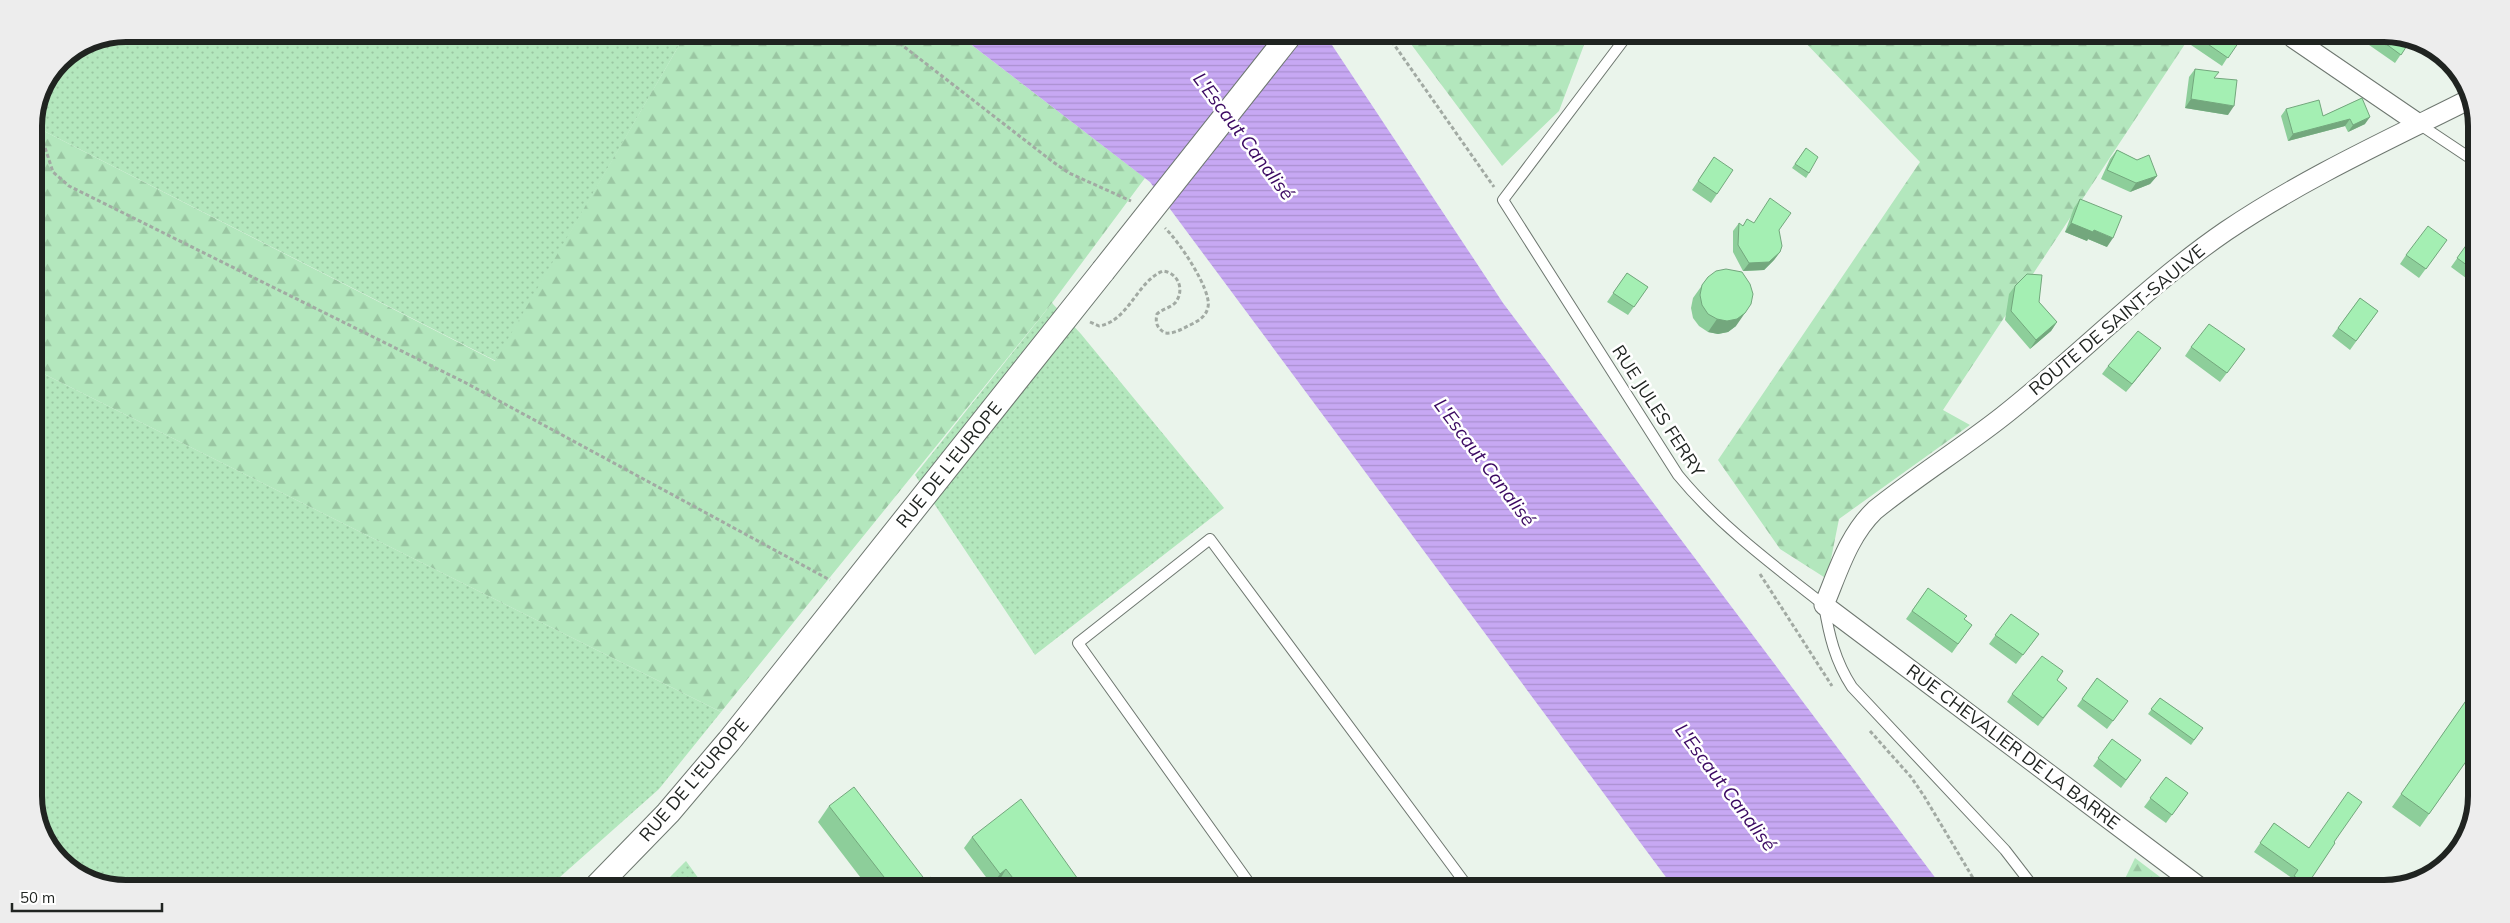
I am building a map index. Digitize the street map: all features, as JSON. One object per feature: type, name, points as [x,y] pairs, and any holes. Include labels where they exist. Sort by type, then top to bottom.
[{"type":"street","name":"RUE DE L'EUROPE","points":[[604,880],[654,828],[712,762],[1284,42]]},
{"type":"street","points":[[2299,42],[2419,124]]},
{"type":"street","name":"ROUTE DE SAINT-SAULVE","points":[[1824,605],[1846,552],[1859,528],[1887,500],[2002,416],[2162,278],[2204,246],[2325,170],[2464,102]]},
{"type":"street","name":"RUE CHEVALIER DE LA BARRE","points":[[1824,605],[2190,880]]},
{"type":"lane","points":[[1503,200],[1622,42]]},
{"type":"lane","points":[[2419,124],[2467,156]]},
{"type":"lane","name":"RUE JULES FERRY","points":[[1503,200],[1678,475],[1695,495],[1749,545],[1824,605]]},
{"type":"lane","points":[[1247,880],[1078,643],[1210,539],[1463,880]]},
{"type":"lane","points":[[1824,605],[1830,642],[1840,668],[1852,687],[2005,850],[2029,880]]},
{"type":"path","points":[[898,42],[1069,173],[1137,205]]},
{"type":"path","points":[[1392,42],[1503,200]]},
{"type":"path","points":[[42,138],[53,172],[69,186],[466,382],[849,590]]},
{"type":"path","points":[[1088,320],[1099,326],[1112,322],[1158,273],[1163,271],[1173,274],[1177,278],[1180,292],[1176,301],[1157,314],[1157,327],[1164,333],[1170,334],[1199,321],[1204,316],[1208,306],[1207,295],[1183,248],[1163,225]]},
{"type":"green space","points":[[126,42],[681,42],[496,361],[42,130],[44,110],[49,94],[57,80],[67,67],[94,49]]},
{"type":"green space","points":[[681,42],[968,42],[1145,178],[1052,303],[721,712],[42,373],[42,130],[495,361]]},
{"type":"green space","points":[[1409,42],[1585,42],[1559,111],[1502,166]]},
{"type":"green space","points":[[1805,42],[2186,42],[1943,410],[1970,425],[1839,519],[1827,579],[1780,549],[1718,460],[1920,162]]},
{"type":"green space","points":[[1052,303],[1081,334],[1224,508],[1035,655],[915,475]]},
{"type":"green space","points":[[42,373],[721,712],[659,789],[557,880],[126,880],[99,876],[75,863],[60,848],[51,834],[44,813],[43,802]]},
{"type":"green space","points":[[2135,858],[2164,880],[2124,880]]},
{"type":"green space","points":[[686,861],[700,880],[667,880]]},
{"type":"water","name":"L'Escaut Canalisé","points":[[968,42],[1330,42],[1503,303],[1937,880],[1668,880],[1150,182]]},
{"type":"building","points":[[2205,42],[2239,42],[2228,58]]},
{"type":"building","points":[[2383,42],[2407,46],[2401,55]]},
{"type":"building","points":[[2195,69],[2219,72],[2214,78],[2237,80],[2234,106],[2191,99]]},
{"type":"building","points":[[2362,98],[2370,117],[2353,125],[2350,119],[2293,134],[2286,109],[2319,100],[2323,116]]},
{"type":"building","points":[[1806,148],[1818,157],[1809,173],[1795,164]]},
{"type":"building","points":[[2117,150],[2137,160],[2149,155],[2157,176],[2136,183],[2107,170]]},
{"type":"building","points":[[1714,157],[1733,170],[1717,194],[1698,181]]},
{"type":"building","points":[[1770,198],[1791,213],[1779,230],[1782,246],[1780,252],[1769,262],[1749,263],[1738,245],[1739,223],[1743,226],[1747,219],[1754,223]]},
{"type":"building","points":[[2080,199],[2122,216],[2113,238],[2071,223]]},
{"type":"building","points":[[2428,226],[2447,240],[2426,269],[2406,255]]},
{"type":"building","points":[[2467,244],[2467,265],[2457,258]]},
{"type":"building","points":[[1726,269],[1742,272],[1750,284],[1753,294],[1751,304],[1745,313],[1737,319],[1727,321],[1717,319],[1708,314],[1702,305],[1700,295],[1702,285],[1708,277],[1716,271]]},
{"type":"building","points":[[1627,273],[1648,287],[1634,307],[1613,293]]},
{"type":"building","points":[[2027,274],[2042,275],[2039,302],[2057,322],[2036,340],[2011,311],[2015,286]]},
{"type":"building","points":[[2360,298],[2378,311],[2356,341],[2338,328]]},
{"type":"building","points":[[2209,324],[2245,349],[2227,373],[2191,347]]},
{"type":"building","points":[[2138,331],[2161,348],[2132,384],[2108,366]]},
{"type":"building","points":[[1928,588],[1967,616],[1964,619],[1972,625],[1958,644],[1912,611]]},
{"type":"building","points":[[2011,614],[2039,634],[2023,655],[1995,635]]},
{"type":"building","points":[[2042,656],[2063,671],[2057,680],[2067,688],[2043,718],[2012,694]]},
{"type":"building","points":[[2097,678],[2128,701],[2113,721],[2082,699]]},
{"type":"building","points":[[2160,698],[2203,728],[2194,740],[2151,709]]},
{"type":"building","points":[[2468,698],[2468,759],[2429,814],[2401,794]]},
{"type":"building","points":[[2112,739],[2141,760],[2126,780],[2098,758]]},
{"type":"building","points":[[2166,777],[2188,793],[2172,815],[2150,798]]},
{"type":"building","points":[[854,787],[925,880],[886,880],[829,806]]},
{"type":"building","points":[[2348,792],[2362,802],[2310,880],[2300,880],[2294,876],[2298,870],[2260,843],[2274,823],[2309,848]]},
{"type":"building","points":[[1021,799],[1079,880],[1014,880],[1006,869],[1000,874],[972,837]]}]
